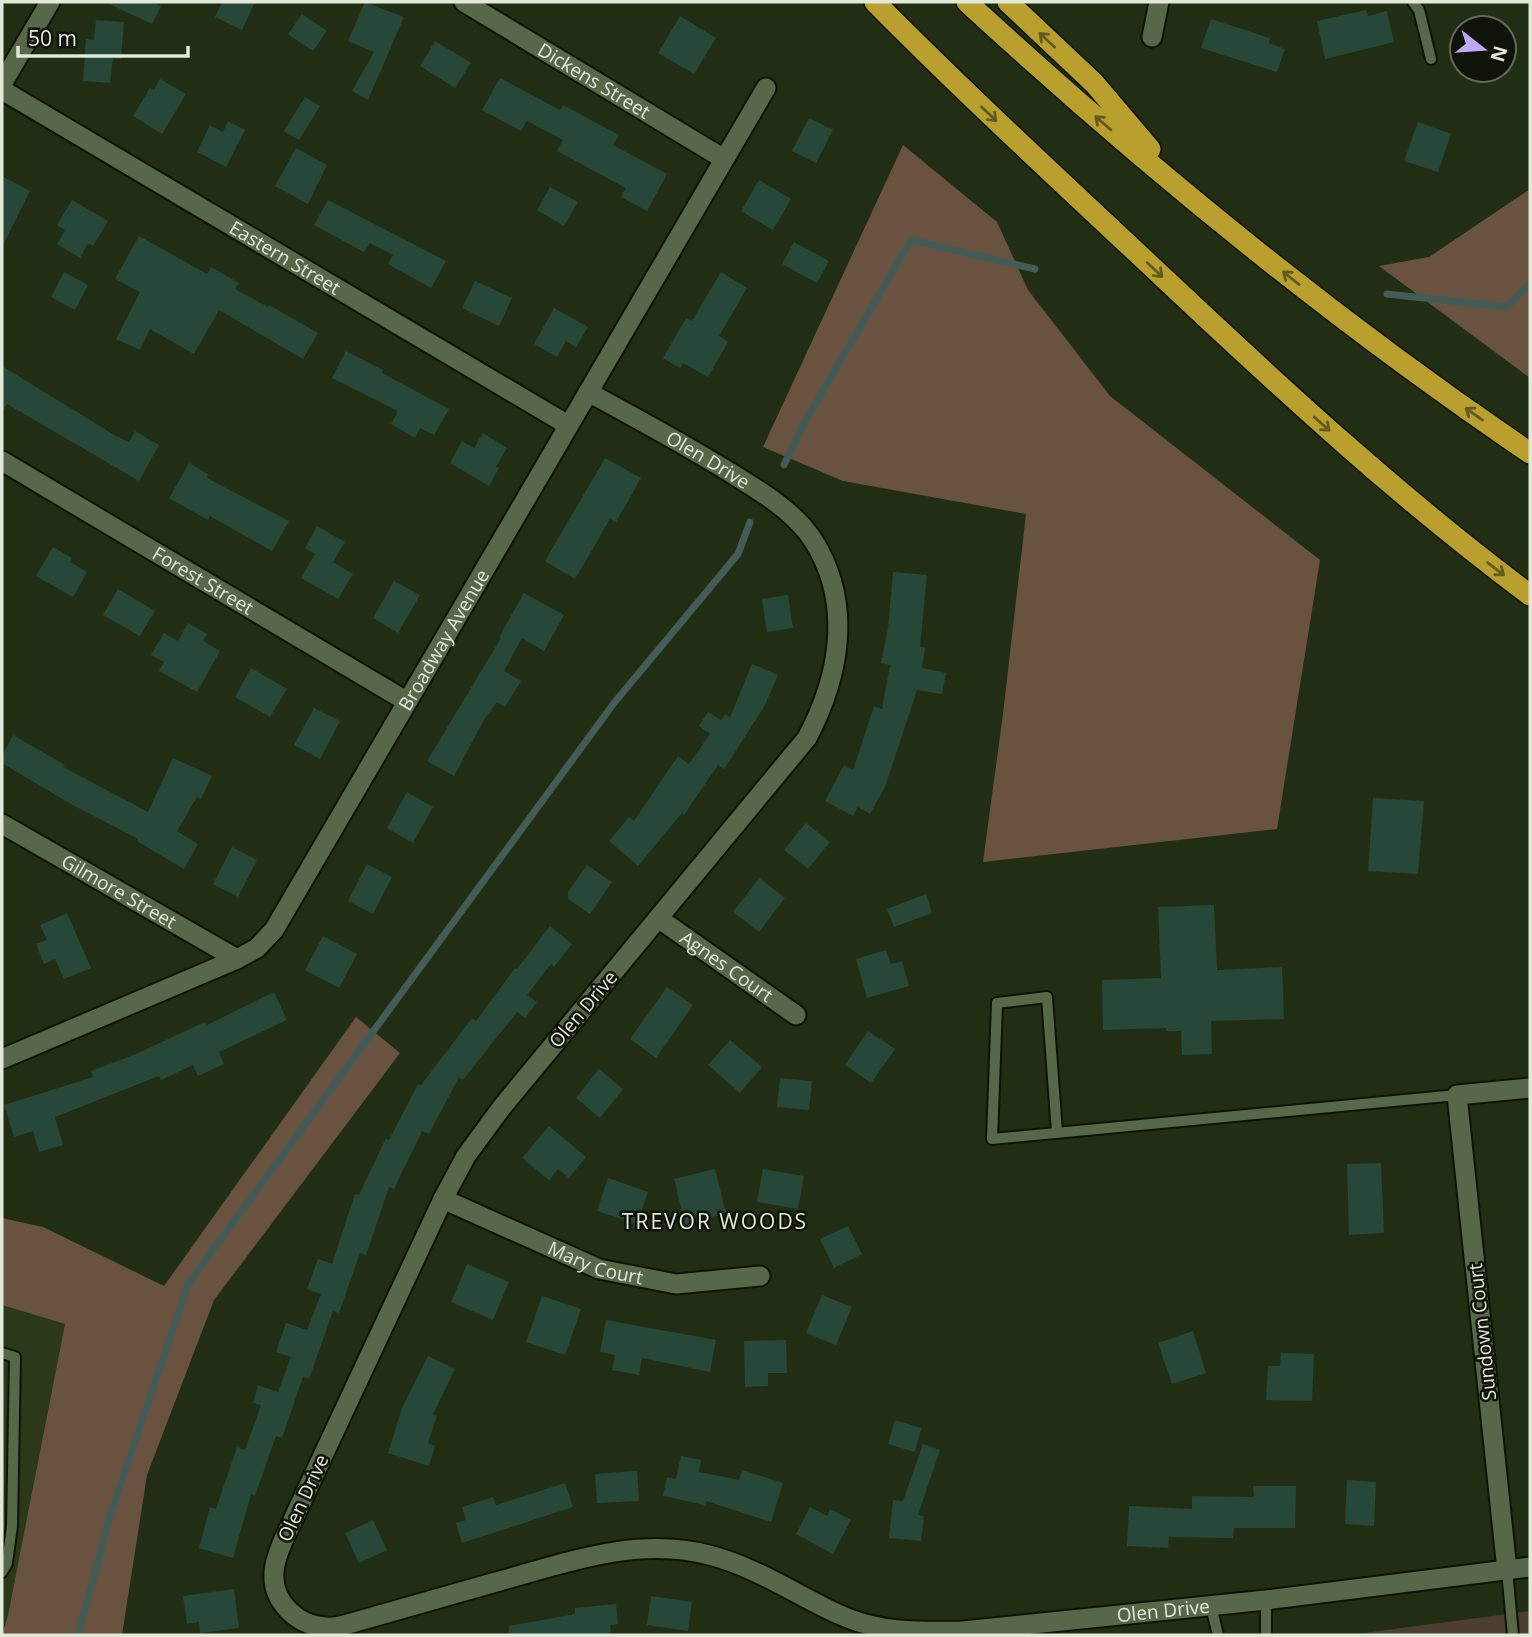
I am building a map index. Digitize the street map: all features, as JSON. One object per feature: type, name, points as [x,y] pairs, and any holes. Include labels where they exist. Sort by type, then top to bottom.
[{"type":"highway","points":[[861,2],[940,66]]},
{"type":"highway","points":[[875,2],[1131,248],[1341,441],[1424,513],[1530,594]]},
{"type":"highway","points":[[967,2],[1192,199],[1319,301],[1530,453]]},
{"type":"highway","points":[[1008,2],[1094,83],[1192,199]]},
{"type":"street","points":[[2,85],[50,2]]},
{"type":"street","name":"Dickens Street","points":[[464,2],[724,159]]},
{"type":"street","points":[[1152,37],[1159,2]]},
{"type":"street","name":"Broadway Avenue","points":[[2,1059],[237,959],[257,948],[274,930],[766,88]]},
{"type":"street","name":"Eastern Street","points":[[2,90],[568,425]]},
{"type":"street","name":"Olen Drive","points":[[587,392],[708,459],[785,510],[813,540],[831,581],[836,606],[838,632],[835,669],[822,710],[807,738],[482,1133],[466,1156],[443,1199],[276,1557],[274,1585],[280,1600],[290,1612],[314,1625],[328,1628],[570,1561],[631,1549],[654,1548],[706,1554],[743,1565],[839,1615],[873,1626],[939,1633],[1266,1600],[1530,1567]]},
{"type":"street","name":"Forest Street","points":[[2,461],[406,701]]},
{"type":"street","name":"Gilmore Street","points":[[2,824],[237,959]]},
{"type":"street","name":"Agnes Court","points":[[658,918],[796,1015]]},
{"type":"street","points":[[1457,1095],[1530,1088]]},
{"type":"street","name":"Sundown Court","points":[[1457,1095],[1507,1570]]},
{"type":"street","name":"Mary Court","points":[[443,1199],[599,1269],[676,1284],[760,1276]]},
{"type":"lane","points":[[1413,2],[1419,10],[1431,59]]},
{"type":"lane","points":[[1057,1132],[1047,997],[997,1003],[992,1139],[1457,1095]]},
{"type":"lane","points":[[2,1353],[15,1357],[12,1526],[7,1563],[2,1572]]},
{"type":"lane","points":[[1507,1570],[1513,1635]]},
{"type":"lane","points":[[1266,1600],[1266,1635]]},
{"type":"lane","points":[[1211,1606],[1218,1635]]},
{"type":"shaded area","points":[[903,145],[997,222],[1028,290],[1110,396],[1320,560],[1277,829],[983,862],[1026,514],[843,481],[763,447]]},
{"type":"shaded area","points":[[1530,189],[1530,378],[1379,266],[1429,257]]},
{"type":"shaded area","points":[[356,1017],[400,1053],[214,1300],[147,1475],[122,1635],[2,1635],[65,1324],[2,1305],[2,1218],[43,1227],[164,1286]]},
{"type":"shaded area","points":[[2,1305],[65,1324],[8,1615],[2,1631]]},
{"type":"shaded area","points":[[1530,1611],[1530,1635],[1349,1635]]},
{"type":"building","points":[[105,2],[151,2],[161,6],[152,24]]},
{"type":"building","points":[[222,2],[255,2],[242,30],[215,17]]},
{"type":"building","points":[[365,2],[404,17],[368,100],[352,91],[374,52],[348,41]]},
{"type":"building","points":[[1366,10],[1368,16],[1387,11],[1394,42],[1325,59],[1317,21]]},
{"type":"building","points":[[302,14],[327,31],[313,51],[288,34]]},
{"type":"building","points":[[680,16],[716,38],[694,74],[658,53]]},
{"type":"building","points":[[1211,19],[1270,38],[1269,43],[1285,49],[1277,72],[1201,48]]},
{"type":"building","points":[[96,20],[124,22],[121,59],[113,58],[110,83],[83,81],[86,39],[94,40]]},
{"type":"building","points":[[435,41],[471,63],[455,88],[420,66]]},
{"type":"building","points":[[500,78],[560,110],[563,105],[619,135],[613,145],[667,174],[647,211],[621,197],[626,188],[557,151],[563,140],[527,121],[521,131],[482,110]]},
{"type":"building","points":[[160,79],[186,94],[162,134],[133,116],[150,88],[154,90]]},
{"type":"building","points":[[305,97],[320,106],[299,140],[284,131]]},
{"type":"building","points":[[809,118],[833,130],[816,163],[792,151]]},
{"type":"building","points":[[228,121],[245,130],[226,167],[197,152],[210,125],[223,132]]},
{"type":"building","points":[[1418,122],[1451,134],[1438,172],[1404,161]]},
{"type":"building","points":[[296,148],[327,165],[308,204],[275,186]]},
{"type":"building","points":[[2,176],[30,191],[2,247]]},
{"type":"building","points":[[759,180],[791,199],[773,230],[741,211]]},
{"type":"building","points":[[550,187],[578,202],[564,226],[537,210]]},
{"type":"building","points":[[72,200],[108,221],[93,246],[88,243],[80,258],[57,244],[65,230],[57,225]]},
{"type":"building","points":[[328,200],[446,261],[431,288],[388,264],[393,255],[370,243],[364,252],[314,225]]},
{"type":"building","points":[[139,236],[207,274],[211,267],[239,283],[235,289],[318,333],[303,359],[219,310],[194,354],[150,329],[140,350],[116,339],[140,292],[115,279]]},
{"type":"building","points":[[794,242],[829,261],[817,283],[782,264]]},
{"type":"building","points":[[64,272],[88,285],[75,310],[51,297]]},
{"type":"building","points":[[721,272],[747,288],[719,336],[728,342],[708,377],[683,363],[680,368],[663,358],[686,318],[692,321]]},
{"type":"building","points":[[475,281],[512,298],[499,326],[462,308]]},
{"type":"building","points":[[554,308],[588,327],[576,347],[566,341],[557,357],[534,344]]},
{"type":"building","points":[[346,351],[449,409],[434,435],[420,428],[415,438],[391,424],[398,411],[332,378]]},
{"type":"building","points":[[2,366],[116,436],[129,442],[135,431],[159,445],[139,481],[7,404],[2,412]]},
{"type":"building","points":[[483,433],[507,448],[489,486],[450,463],[462,441],[474,448]]},
{"type":"building","points":[[605,458],[641,478],[616,522],[610,519],[575,579],[545,561]]},
{"type":"building","points":[[189,463],[208,474],[207,478],[289,521],[272,551],[210,516],[208,520],[169,498]]},
{"type":"building","points":[[317,526],[345,542],[333,562],[353,574],[338,599],[301,578],[315,554],[305,548]]},
{"type":"building","points":[[53,547],[72,558],[70,562],[87,572],[73,597],[36,576]]},
{"type":"building","points":[[893,572],[927,575],[920,647],[925,648],[922,668],[946,673],[942,694],[917,690],[885,787],[870,814],[858,807],[853,816],[825,801],[844,765],[853,770],[874,706],[882,709],[890,665],[881,663],[888,628]]},
{"type":"building","points":[[394,581],[420,595],[398,633],[373,618]]},
{"type":"building","points":[[118,589],[155,611],[140,636],[103,615]]},
{"type":"building","points":[[524,593],[564,615],[544,651],[522,638],[504,671],[521,681],[505,707],[497,702],[485,718],[454,776],[427,761],[501,638],[499,637]]},
{"type":"building","points":[[788,595],[793,628],[767,632],[762,599]]},
{"type":"building","points":[[188,623],[207,634],[203,641],[220,651],[197,692],[159,671],[164,662],[151,655],[164,633],[178,641]]},
{"type":"building","points":[[752,664],[778,675],[764,707],[724,769],[718,765],[684,815],[682,813],[638,866],[609,841],[629,817],[634,821],[678,756],[689,764],[710,734],[699,726],[708,712],[721,720],[725,714],[730,717]]},
{"type":"building","points":[[251,668],[287,689],[270,717],[235,697]]},
{"type":"building","points":[[314,708],[340,721],[320,759],[294,745]]},
{"type":"building","points":[[13,735],[65,765],[63,767],[148,812],[173,758],[212,776],[201,799],[197,797],[177,831],[198,844],[184,869],[137,841],[138,839],[69,803],[2,763],[2,756]]},
{"type":"building","points":[[407,792],[433,807],[413,843],[387,828]]},
{"type":"building","points":[[1373,798],[1424,801],[1418,874],[1368,871]]},
{"type":"building","points":[[806,823],[830,842],[808,869],[784,850]]},
{"type":"building","points":[[232,847],[257,860],[238,897],[213,884]]},
{"type":"building","points":[[367,864],[392,877],[373,914],[348,901]]},
{"type":"building","points":[[587,865],[612,882],[590,914],[568,899],[568,892]]},
{"type":"building","points":[[759,878],[785,898],[759,932],[733,912]]},
{"type":"building","points":[[926,894],[932,913],[894,927],[887,909]]},
{"type":"building","points":[[1214,905],[1217,970],[1282,967],[1284,1019],[1211,1021],[1212,1054],[1182,1055],[1181,1031],[1166,1031],[1166,1028],[1103,1030],[1102,980],[1161,978],[1158,907]]},
{"type":"building","points":[[67,913],[91,968],[64,979],[55,959],[44,964],[36,944],[47,940],[40,925]]},
{"type":"building","points":[[550,926],[572,944],[554,967],[551,964],[527,995],[537,1002],[525,1018],[517,1012],[463,1080],[459,1077],[429,1134],[422,1131],[394,1189],[389,1187],[366,1255],[360,1253],[339,1313],[333,1311],[309,1379],[303,1377],[282,1438],[276,1436],[255,1496],[251,1494],[233,1558],[199,1548],[210,1507],[216,1509],[237,1447],[245,1450],[261,1405],[253,1403],[258,1385],[278,1392],[291,1357],[276,1352],[286,1323],[307,1330],[321,1294],[307,1289],[318,1259],[332,1264],[355,1194],[359,1195],[386,1138],[389,1140],[418,1084],[421,1085],[472,1018],[476,1021]]},
{"type":"building","points":[[323,936],[357,954],[339,988],[305,970]]},
{"type":"building","points":[[886,950],[891,964],[902,961],[909,986],[867,998],[856,959]]},
{"type":"building","points":[[667,987],[693,1005],[656,1058],[630,1039]]},
{"type":"building","points":[[274,992],[287,1020],[219,1052],[224,1064],[198,1076],[193,1065],[161,1080],[159,1076],[55,1117],[63,1145],[39,1152],[33,1131],[14,1137],[4,1105],[93,1077],[91,1071],[136,1054],[205,1022],[207,1025]]},
{"type":"building","points":[[868,1031],[895,1049],[871,1083],[845,1065]]},
{"type":"building","points":[[730,1040],[762,1067],[740,1093],[708,1065]]},
{"type":"building","points":[[599,1069],[623,1089],[600,1118],[576,1098]]},
{"type":"building","points":[[780,1078],[812,1081],[809,1110],[777,1107]]},
{"type":"building","points":[[549,1126],[586,1157],[569,1178],[558,1169],[549,1180],[522,1158]]},
{"type":"building","points":[[1381,1163],[1384,1233],[1349,1235],[1347,1164]]},
{"type":"building","points":[[715,1169],[726,1213],[685,1224],[674,1179]]},
{"type":"building","points":[[763,1169],[804,1176],[798,1209],[757,1202]]},
{"type":"building","points":[[608,1178],[648,1192],[637,1224],[597,1211]]},
{"type":"building","points":[[848,1226],[862,1254],[834,1268],[820,1239]]},
{"type":"building","points":[[467,1264],[509,1282],[493,1320],[451,1302]]},
{"type":"building","points":[[822,1295],[852,1307],[836,1345],[806,1333]]},
{"type":"building","points":[[542,1296],[581,1309],[565,1355],[526,1342]]},
{"type":"building","points":[[606,1320],[716,1340],[710,1372],[642,1358],[639,1375],[612,1370],[615,1355],[600,1352]]},
{"type":"building","points":[[1193,1331],[1206,1373],[1172,1384],[1158,1343]]},
{"type":"building","points":[[786,1340],[787,1373],[768,1373],[768,1386],[745,1387],[744,1341]]},
{"type":"building","points":[[1281,1353],[1314,1354],[1312,1401],[1266,1400],[1268,1366],[1280,1366]]},
{"type":"building","points":[[428,1356],[455,1369],[433,1414],[437,1416],[428,1443],[435,1446],[429,1466],[388,1453],[402,1408]]},
{"type":"building","points":[[895,1420],[921,1428],[915,1452],[888,1444]]},
{"type":"building","points":[[923,1444],[940,1450],[918,1515],[924,1516],[921,1541],[889,1538],[893,1500],[903,1501]]},
{"type":"building","points":[[681,1456],[701,1460],[699,1472],[739,1480],[742,1470],[783,1483],[771,1522],[706,1501],[705,1505],[663,1496],[667,1477],[676,1479]]},
{"type":"building","points":[[637,1471],[639,1501],[597,1503],[595,1474]]},
{"type":"building","points":[[1347,1480],[1376,1482],[1374,1526],[1345,1524]]},
{"type":"building","points":[[565,1483],[573,1507],[462,1543],[456,1523],[466,1520],[462,1507],[493,1497],[496,1505]]},
{"type":"building","points":[[1253,1486],[1296,1486],[1295,1528],[1234,1528],[1233,1538],[1169,1537],[1168,1548],[1127,1546],[1129,1506],[1192,1509],[1192,1496],[1254,1497]]},
{"type":"building","points":[[810,1507],[827,1516],[830,1509],[851,1520],[833,1554],[796,1534]]},
{"type":"building","points":[[373,1520],[387,1550],[359,1563],[345,1533]]},
{"type":"building","points":[[234,1589],[239,1628],[200,1633],[199,1622],[187,1624],[183,1596]]},
{"type":"building","points":[[651,1596],[692,1602],[688,1631],[647,1625]]},
{"type":"building","points":[[616,1604],[618,1624],[610,1625],[611,1635],[509,1635],[509,1626],[575,1614],[575,1608]]},
{"type":"waterway","points":[[784,465],[804,423],[911,240],[1035,269]]},
{"type":"waterway","points":[[1387,294],[1507,307],[1530,283]]},
{"type":"waterway","points":[[78,1635],[111,1513],[188,1284],[614,703],[738,554],[750,522]]},
{"type":"district","name":"TREVOR WOODS","points":[[715,1221]]}]
